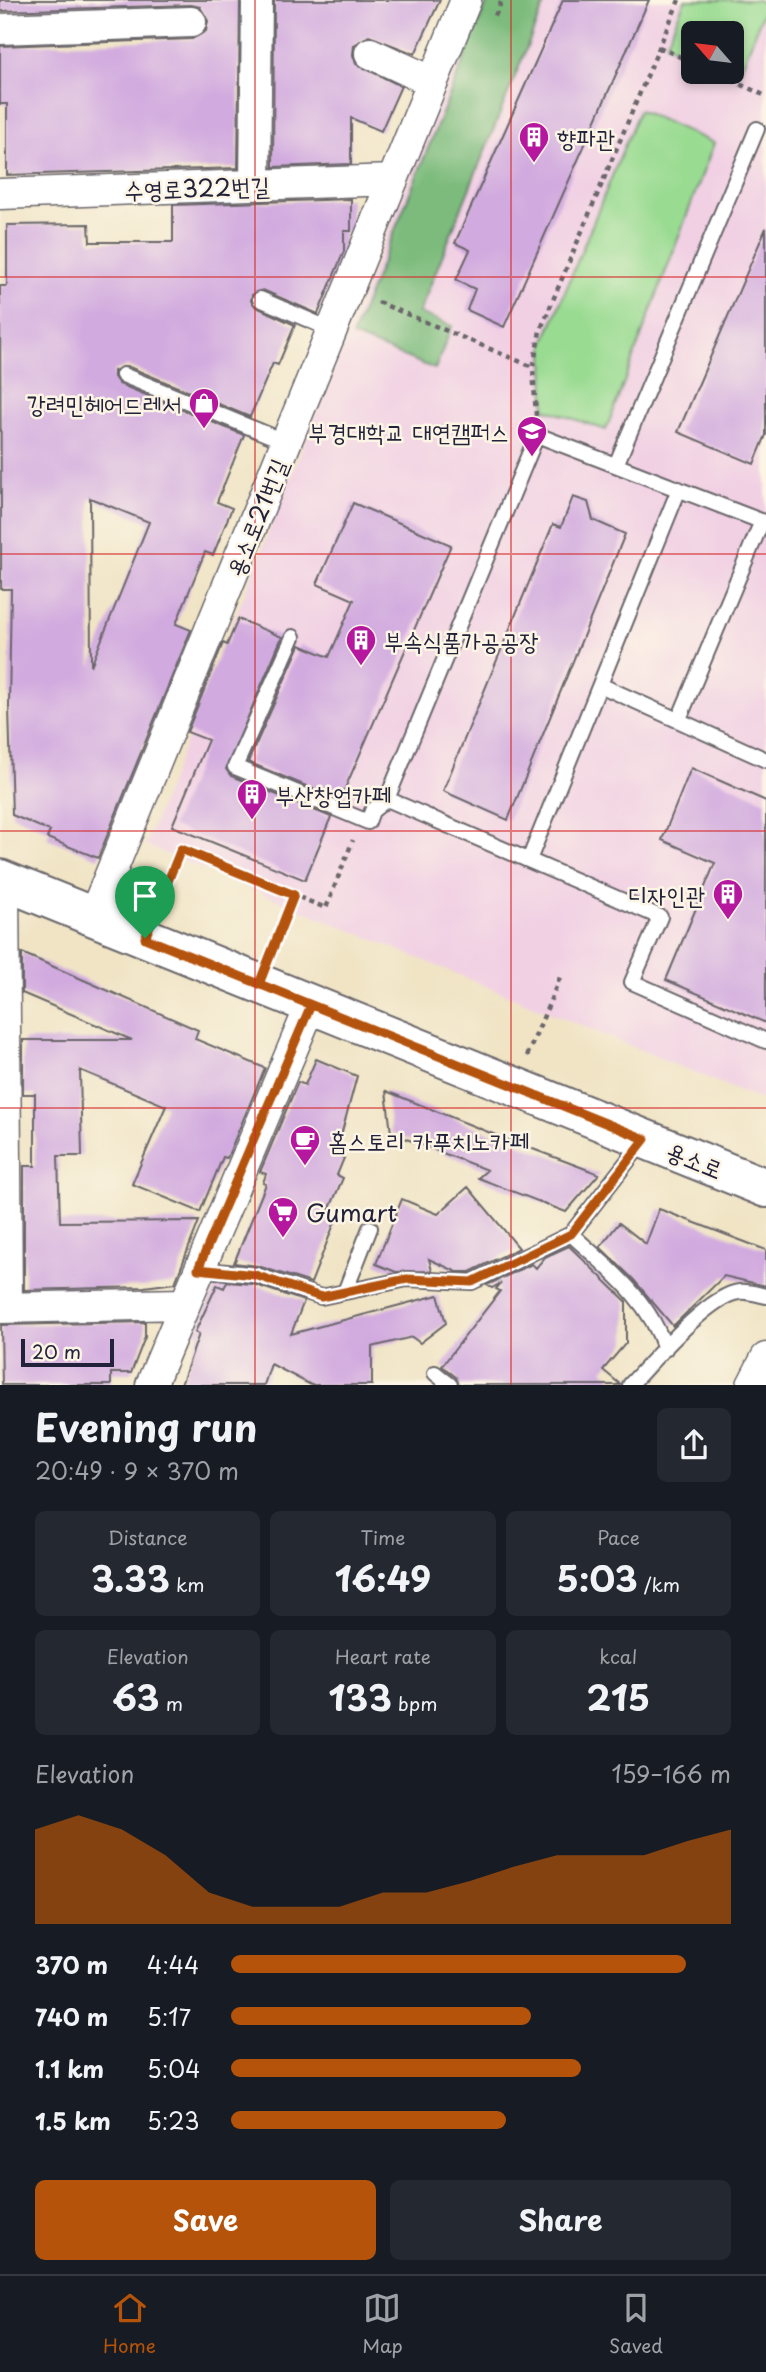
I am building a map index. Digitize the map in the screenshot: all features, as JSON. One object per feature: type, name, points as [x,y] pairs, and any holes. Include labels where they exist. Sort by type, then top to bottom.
[{"type":"main road","name":"용소로","points":[[2,880],[766,1188]]},
{"type":"street","points":[[255,184],[257,0]]},
{"type":"street","name":"용소로21번길","points":[[93,917],[466,0]]},
{"type":"street","points":[[0,29],[191,22]]},
{"type":"street","points":[[370,53],[433,82]]},
{"type":"street","name":"수영로322번길","points":[[0,194],[393,180]]},
{"type":"street","points":[[2,880],[4,1308],[183,1304]]},
{"type":"street","points":[[151,1385],[311,1005]]},
{"type":"street","points":[[752,1385],[766,1358]]},
{"type":"lane","points":[[616,466],[757,129]]},
{"type":"lane","points":[[260,299],[332,330]]},
{"type":"lane","points":[[123,375],[286,442]]},
{"type":"lane","points":[[293,637],[235,767],[368,822],[372,811],[387,799],[537,435],[764,522],[679,719]]},
{"type":"lane","points":[[529,860],[679,489]]},
{"type":"lane","points":[[600,685],[766,760]]},
{"type":"lane","points":[[387,799],[660,917],[632,982],[766,1041]]},
{"type":"lane","points":[[198,1269],[255,1275],[321,1297],[407,1279],[472,1282],[571,1234],[645,1139]]},
{"type":"lane","points":[[345,1292],[370,1228]]},
{"type":"lane","points":[[571,1234],[630,1290],[657,1325],[664,1349]]},
{"type":"lane","points":[[630,1385],[664,1349],[719,1300],[737,1292],[766,1296]]},
{"type":"lane","points":[[435,1373],[450,1385]]},
{"type":"path","points":[[492,24],[502,0]]},
{"type":"path","points":[[537,435],[533,367],[540,331],[679,0]]},
{"type":"path","points":[[659,47],[681,57]]},
{"type":"path","points":[[740,84],[766,96]]},
{"type":"path","points":[[382,292],[377,304],[533,367]]},
{"type":"path","points":[[145,938],[181,849],[326,908],[361,819]]},
{"type":"path","points":[[259,984],[294,895]]},
{"type":"path","points":[[514,1086],[561,975]]},
{"type":"shaded area","name":"부경대학교 대연캠퍼스","points":[[480,0],[766,0],[766,1102],[145,845]]},
{"type":"green space","points":[[488,0],[546,0],[419,313],[452,326],[435,369],[352,336]]},
{"type":"green space","points":[[685,0],[757,0],[766,4],[744,62],[744,21],[681,21],[681,51],[666,44]]},
{"type":"green space","points":[[639,110],[714,143],[606,430],[545,409],[544,343]]},
{"type":"building","points":[[0,0],[240,0],[238,168],[7,175],[7,104],[0,104],[0,46],[192,39],[206,31],[208,21],[200,7],[191,5],[0,11]]},
{"type":"building","points":[[274,0],[440,0],[415,54],[369,36],[354,45],[356,64],[401,86],[381,131],[351,118],[351,164],[273,167]]},
{"type":"building","name":"향파관","points":[[563,0],[649,0],[504,327],[467,310],[475,289],[456,280],[470,250],[455,243]]},
{"type":"building","points":[[351,199],[351,231],[344,231],[344,251],[318,314],[263,290],[252,295],[251,301],[256,307],[295,325],[278,365],[273,363],[250,417],[127,366],[114,371],[114,377],[119,384],[244,435],[217,502],[232,508],[213,555],[205,552],[176,624],[191,630],[98,858],[47,838],[50,831],[12,815],[9,707],[11,589],[1,589],[0,286],[7,286],[7,225],[89,224],[90,242],[173,242],[173,205]],"holes":[[[90,498],[149,522],[91,666]]]},
{"type":"building","points":[[766,228],[766,435],[754,464],[678,432]]},
{"type":"building","points":[[573,497],[588,502],[593,520],[625,534],[508,820],[443,791],[553,524],[561,527]]},
{"type":"building","name":"부속식품가공공장","points":[[353,503],[451,545],[340,800],[248,762],[300,645],[329,657],[354,600],[317,584]]},
{"type":"building","points":[[238,619],[282,637],[226,769],[231,776],[331,817],[305,880],[172,826],[208,740],[187,732],[223,643],[227,645]]},
{"type":"building","name":"디자인관","points":[[691,768],[766,801],[766,1023],[666,980],[715,863],[662,840]]},
{"type":"building","points":[[22,953],[198,1030],[195,1039],[265,1068],[227,1158],[223,1157],[200,1212],[132,1184],[166,1106],[80,1070],[82,1156],[58,1156],[60,1222],[199,1221],[175,1283],[144,1287],[24,1290],[24,1166],[35,1166],[35,1094],[23,1094],[23,1040],[132,1040],[22,993]]},
{"type":"building","points":[[316,1059],[357,1076],[336,1154],[344,1158],[337,1175],[343,1178],[327,1215],[336,1219],[311,1283],[258,1266],[234,1263],[266,1184],[263,1183],[266,1174],[260,1172],[298,1082],[305,1085]]},
{"type":"building","points":[[386,1091],[599,1174],[566,1212],[478,1178],[487,1170],[391,1133]]},
{"type":"building","points":[[468,1187],[519,1248],[470,1272],[457,1272],[429,1259],[432,1271],[396,1272],[376,1264],[402,1199],[438,1214]]},
{"type":"building","points":[[659,1209],[766,1250],[766,1286],[724,1276],[673,1326],[633,1279],[600,1247],[619,1223],[646,1244]]},
{"type":"building","points":[[569,1246],[626,1301],[626,1343],[603,1370],[621,1385],[459,1385],[456,1377],[442,1366],[500,1291],[496,1289],[501,1283],[492,1288],[487,1285],[532,1264],[536,1268],[545,1257]]},
{"type":"building","points":[[227,1282],[253,1284],[304,1301],[291,1334],[438,1295],[446,1323],[420,1343],[412,1337],[372,1347],[372,1385],[311,1385],[271,1364],[264,1385],[181,1385],[199,1334],[195,1332],[217,1285],[224,1288]]},
{"type":"building","points":[[145,1322],[145,1337],[131,1373],[111,1373],[111,1385],[2,1385],[1,1325]]},
{"type":"place","name":"향파관","points":[[534,164]]},
{"type":"place","name":"강려민헤어드레서","points":[[204,430]]},
{"type":"place","name":"부경대학교 대연캠퍼스","points":[[532,458]]},
{"type":"place","name":"부속식품가공공장","points":[[361,667]]},
{"type":"place","name":"부산창업카페","points":[[252,821]]},
{"type":"place","name":"디자인관","points":[[728,921]]},
{"type":"place","name":"홈스토리 카푸치노카페","points":[[305,1167]]},
{"type":"place","name":"Gumart","points":[[283,1239]]},
{"type":"route","points":[[145,938],[181,849],[294,895],[259,984],[311,1005],[198,1269],[255,1275],[321,1297],[407,1279],[472,1282],[571,1234],[645,1139],[514,1086],[311,1005],[145,938]]}]
